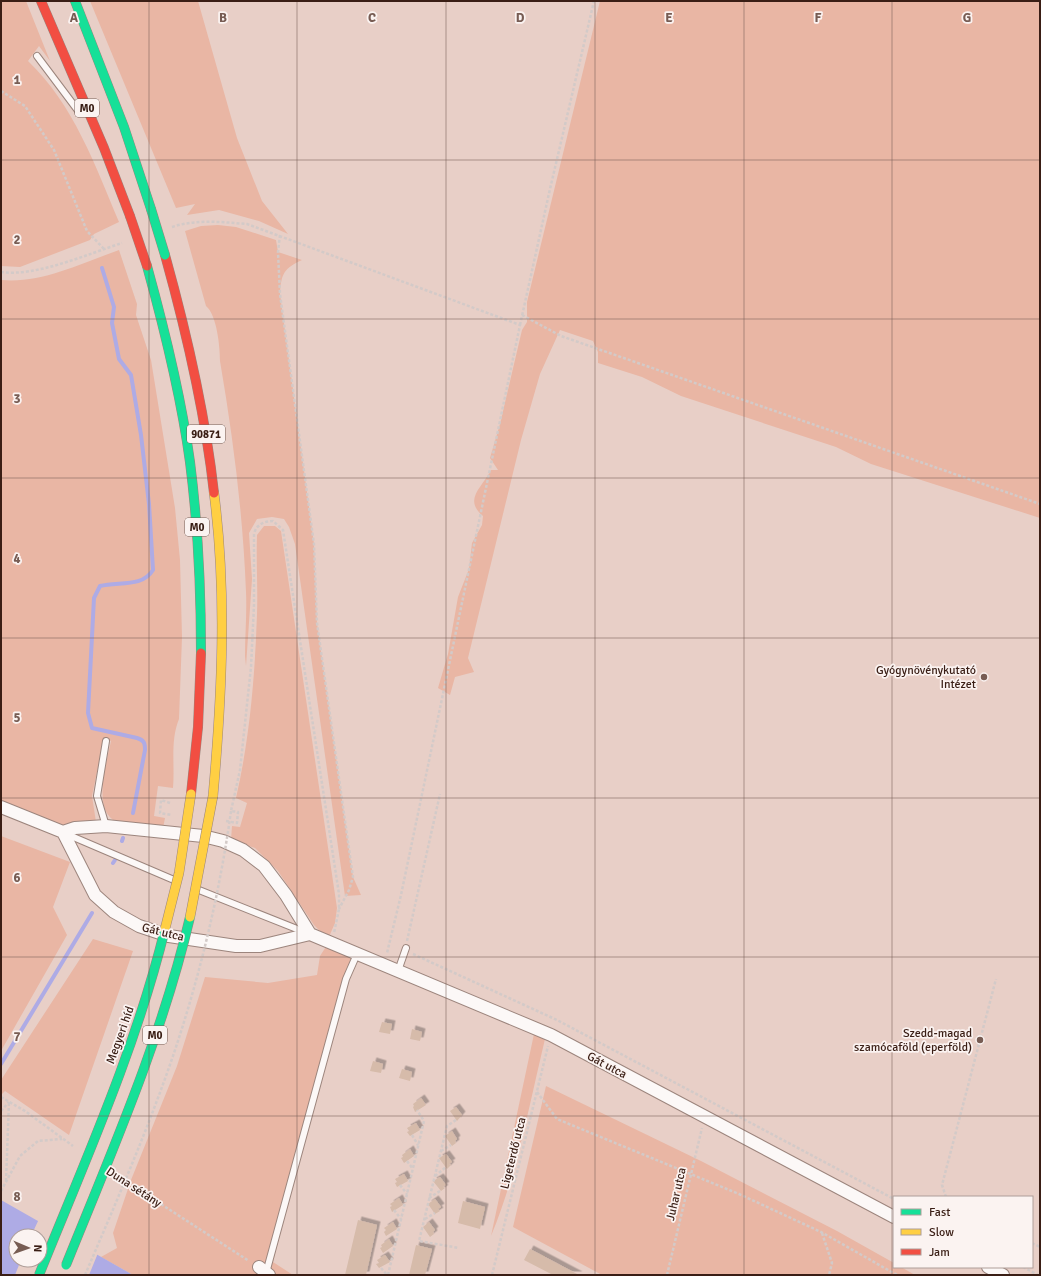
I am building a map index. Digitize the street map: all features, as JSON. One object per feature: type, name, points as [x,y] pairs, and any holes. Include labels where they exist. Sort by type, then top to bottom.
[{"type":"highway","name":"M0","points":[[41,1],[104,148]]},
{"type":"highway","name":"90871","points":[[75,1],[121,120],[151,209],[186,331],[209,450],[220,552],[222,617]]},
{"type":"highway","name":"Megyeri híd","points":[[40,1275],[112,1096],[144,1004],[158,958],[179,873],[191,794],[198,724],[202,594],[195,500],[178,390],[158,302],[147,266],[104,148]]},
{"type":"highway","name":"M0","points":[[62,1275],[129,1109],[163,1015],[182,952],[213,796],[220,719],[222,617]]},
{"type":"street","points":[[1,807],[63,832],[75,828],[106,826],[202,836],[216,839],[243,850],[264,866],[286,895],[310,934]]},
{"type":"street","name":"Gát utca","points":[[63,832],[95,895],[114,912],[139,926],[169,936],[236,946],[260,946],[310,934],[551,1035],[893,1216]]},
{"type":"street","points":[[990,1268],[1003,1275]]},
{"type":"lane","points":[[37,56],[104,148]]},
{"type":"lane","points":[[106,741],[97,796],[106,826]]},
{"type":"lane","points":[[63,832],[180,882]]},
{"type":"lane","points":[[188,886],[310,934]]},
{"type":"lane","points":[[398,971],[406,948]]},
{"type":"lane","points":[[265,1272],[346,979],[357,954]]},
{"type":"path","points":[[384,964],[401,895],[522,315],[594,1]]},
{"type":"path","points":[[1,91],[25,106],[50,144],[87,231],[104,249]]},
{"type":"path","points":[[169,228],[184,223],[217,222],[247,224],[520,325]]},
{"type":"path","points":[[280,235],[278,252],[280,294],[314,544],[317,623],[354,877],[339,909],[334,931],[329,942]]},
{"type":"path","points":[[1,272],[13,274],[52,266],[126,242]]},
{"type":"path","points":[[522,315],[561,336],[1040,504]]},
{"type":"path","points":[[216,839],[219,820],[237,823],[238,812],[231,811],[243,746],[252,667],[254,534],[259,525],[266,521],[273,521],[283,530],[338,894],[339,909]]},
{"type":"path","points":[[440,794],[406,948],[415,955],[557,1020],[893,1197]]},
{"type":"path","points":[[945,1196],[942,1191],[942,1185],[996,979]]},
{"type":"path","name":"Ligeterdő utca","points":[[492,1275],[551,1035]]},
{"type":"path","points":[[537,1092],[557,1119],[739,1194],[821,1232],[896,1275]]},
{"type":"path","points":[[1,1097],[25,1111],[75,1148]]},
{"type":"path","points":[[1,1111],[9,1102]]},
{"type":"path","points":[[6,1181],[9,1102]]},
{"type":"path","points":[[380,1268],[388,1275],[424,1121],[417,1110]]},
{"type":"path","name":"Juhar utca","points":[[667,1275],[690,1174],[705,1117]]},
{"type":"path","points":[[456,1120],[447,1126],[419,1242],[459,1248]]},
{"type":"path","points":[[412,1135],[419,1145]]},
{"type":"path","points":[[1,1191],[20,1156],[38,1142],[62,1139]]},
{"type":"path","points":[[440,1152],[452,1145]]},
{"type":"path","points":[[407,1161],[413,1169]]},
{"type":"path","points":[[434,1176],[446,1168]]},
{"type":"path","name":"Duna sétány","points":[[115,1174],[265,1272]]},
{"type":"path","points":[[400,1185],[407,1194]]},
{"type":"path","points":[[429,1198],[440,1191]]},
{"type":"path","points":[[394,1210],[402,1220]]},
{"type":"path","points":[[424,1219],[434,1213]]},
{"type":"path","points":[[821,1232],[832,1263],[829,1275]]},
{"type":"path","points":[[1025,1268],[1038,1275]]},
{"type":"shaded area","points":[[1,1],[26,1],[50,61],[39,46],[28,61],[44,78],[71,116],[92,158],[119,222],[94,234],[90,240],[20,267],[1,266]]},
{"type":"shaded area","points":[[90,1],[198,1],[237,138],[262,201],[288,234],[259,221],[219,210],[187,215],[195,204],[176,208]]},
{"type":"shaded area","points":[[600,1],[1040,1],[1040,518],[871,464],[836,447],[681,396],[642,377],[598,363],[598,352],[593,341],[560,330],[540,374],[521,440],[468,658],[474,672],[455,677],[450,695],[438,688],[448,654],[458,597],[469,569],[472,543],[482,525],[483,516],[477,510],[474,499],[476,493],[491,470],[498,470],[490,458],[500,424],[522,330],[527,322],[527,302]]},
{"type":"shaded area","points":[[218,225],[236,227],[276,240],[278,252],[302,260],[291,266],[285,272],[281,281],[280,294],[314,544],[317,623],[353,877],[361,895],[345,896],[295,544],[289,527],[284,519],[272,517],[257,519],[249,533],[252,579],[246,666],[245,563],[237,476],[229,418],[215,324],[210,310],[206,306],[185,231],[201,226]]},
{"type":"shaded area","points":[[119,250],[137,304],[136,315],[151,360],[175,508],[180,560],[182,637],[179,719],[176,727],[174,744],[173,788],[158,786],[154,816],[165,818],[163,828],[117,822],[109,816],[105,808],[103,797],[104,773],[111,741],[104,738],[92,796],[96,822],[63,827],[1,803],[1,280],[31,279],[46,276]]},
{"type":"shaded area","points":[[264,526],[275,526],[281,531],[337,908],[335,923],[328,939],[314,925],[278,871],[255,848],[231,840],[232,826],[240,827],[247,803],[236,798],[245,752],[255,660],[257,614],[257,535]]},
{"type":"shaded area","points":[[1,836],[70,862],[53,907],[67,935],[1,1051]]},
{"type":"shaded area","points":[[93,939],[133,951],[69,1135],[5,1091],[1,1095],[1,1080]]},
{"type":"shaded area","points":[[329,942],[357,954],[345,978],[273,1262],[293,1275],[133,1275],[101,1257],[117,1248],[113,1233],[131,1180],[177,1066],[205,977],[268,983],[317,975],[320,956]]},
{"type":"shaded area","points":[[534,1034],[545,1039],[515,1164],[491,1236]]},
{"type":"shaded area","points":[[546,1086],[701,1161],[837,1231],[893,1262],[893,1268],[903,1268],[915,1275],[602,1275],[513,1227]]},
{"type":"water","points":[[1,1200],[133,1275],[1,1275]]},
{"type":"pier","points":[[39,1219],[98,1253],[89,1275],[15,1275],[18,1268],[48,1268],[48,1228],[35,1228]]},
{"type":"building","points":[[382,1022],[392,1024],[390,1034],[379,1032]]},
{"type":"building","points":[[412,1029],[422,1032],[420,1041],[410,1039]]},
{"type":"building","points":[[373,1061],[383,1064],[381,1073],[370,1071]]},
{"type":"building","points":[[402,1069],[412,1072],[410,1081],[399,1078]]},
{"type":"building","points":[[421,1098],[426,1105],[415,1112],[413,1104]]},
{"type":"building","points":[[456,1107],[462,1115],[457,1121],[450,1111]]},
{"type":"building","points":[[416,1123],[420,1130],[410,1136],[407,1132],[409,1131],[407,1128]]},
{"type":"building","points":[[452,1131],[457,1139],[455,1141],[456,1143],[452,1146],[445,1136]]},
{"type":"building","points":[[410,1149],[414,1156],[404,1163],[401,1158],[403,1157],[402,1155]]},
{"type":"building","points":[[446,1154],[452,1162],[449,1164],[451,1165],[447,1169],[439,1158]]},
{"type":"building","points":[[404,1174],[408,1181],[397,1187],[395,1183],[397,1182],[395,1179]]},
{"type":"building","points":[[440,1177],[446,1185],[441,1191],[433,1181]]},
{"type":"building","points":[[399,1198],[403,1205],[392,1212],[390,1207],[392,1206],[390,1204]]},
{"type":"building","points":[[435,1199],[441,1207],[438,1209],[440,1211],[435,1214],[428,1204]]},
{"type":"building","points":[[463,1201],[485,1207],[480,1229],[458,1223]]},
{"type":"building","points":[[358,1220],[377,1225],[366,1275],[345,1275]]},
{"type":"building","points":[[393,1222],[397,1229],[386,1236],[384,1232],[386,1230],[384,1228]]},
{"type":"building","points":[[429,1222],[435,1230],[433,1232],[434,1234],[430,1237],[423,1227]]},
{"type":"building","points":[[389,1239],[393,1246],[383,1253],[380,1248],[382,1247],[381,1245]]},
{"type":"building","points":[[416,1245],[432,1249],[425,1275],[409,1275]]},
{"type":"building","points":[[530,1249],[579,1275],[553,1275],[524,1260]]},
{"type":"building","points":[[385,1255],[390,1262],[379,1268],[376,1264],[379,1263],[377,1260]]},
{"type":"waterway","points":[[102,268],[114,307],[112,323],[119,359],[131,375],[141,435],[149,504],[153,570],[148,576],[136,582],[100,586],[94,598],[88,713],[92,728],[137,738],[143,741],[145,750],[133,813]]},
{"type":"waterway","points":[[1,1064],[92,913]]},
{"type":"traffic: fast","points":[[75,1],[124,127],[151,209]]},
{"type":"traffic: fast","points":[[151,209],[165,255]]},
{"type":"traffic: fast","points":[[147,266],[172,363],[190,462],[198,557],[201,653]]},
{"type":"traffic: fast","points":[[66,1265],[151,1050],[179,962],[190,917]]},
{"type":"traffic: fast","points":[[39,1275],[125,1061],[140,1017],[165,929]]},
{"type":"traffic: slow","points":[[213,796],[219,720],[222,644],[221,568],[214,493]]},
{"type":"traffic: slow","points":[[165,929],[179,873],[191,794]]},
{"type":"traffic: slow","points":[[190,917],[213,796]]},
{"type":"traffic: jam","points":[[41,1],[104,148],[130,216]]},
{"type":"traffic: jam","points":[[130,216],[147,266]]},
{"type":"traffic: jam","points":[[165,255],[181,314],[200,402],[206,432],[214,493]]},
{"type":"traffic: jam","points":[[191,794],[198,727],[201,653]]},
{"type":"place","name":"Gyógynövénykutató Intézet","points":[[984,677]]},
{"type":"place","name":"Szedd-magad szamócaföld (eperföld)","points":[[980,1040]]}]
